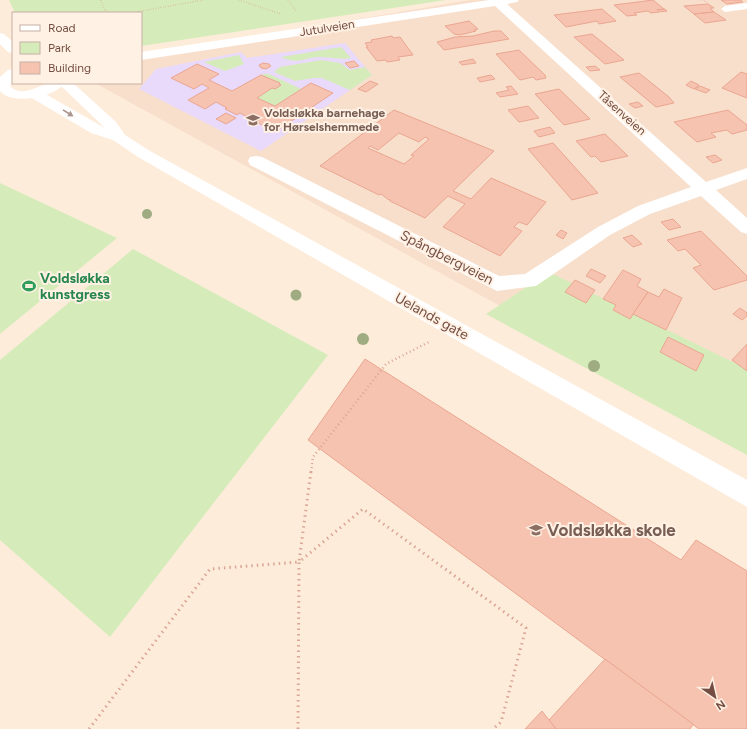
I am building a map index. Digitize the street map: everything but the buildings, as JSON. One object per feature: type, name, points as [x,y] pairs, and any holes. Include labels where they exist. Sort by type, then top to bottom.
[{"type":"street","name":"Jutulveien","points":[[142,56],[496,1],[513,0]]},
{"type":"street","name":"Tåsenveien","points":[[496,1],[747,228]]},
{"type":"street","points":[[0,37],[12,48]]},
{"type":"street","name":"Uelands gate","points":[[4,80],[9,92],[28,94],[96,130],[118,137],[151,158],[747,494]]},
{"type":"street","points":[[0,104],[28,94],[46,90],[56,84]]},
{"type":"street","name":"Uelands gate","points":[[66,84],[111,125],[118,137]]},
{"type":"street","name":"Spångbergveien","points":[[256,161],[497,284],[529,281],[604,232],[644,210],[747,173]]},
{"type":"lane","points":[[725,8],[747,6]]},
{"type":"path","points":[[101,0],[104,9],[108,12]]},
{"type":"path","points":[[137,12],[203,0]]},
{"type":"path","points":[[239,0],[281,14]]},
{"type":"path","points":[[298,729],[299,562],[313,457],[386,364],[429,342]]},
{"type":"path","points":[[89,729],[210,570],[299,562],[363,509],[526,628],[501,722],[493,729]]},
{"type":"shaded area","points":[[470,0],[747,0],[747,442],[97,84],[142,84],[142,56]]},
{"type":"shaded area","name":"Voldsløkka barnehage for Hørselshemmede","points":[[345,43],[372,75],[261,151],[139,89],[156,69],[241,52],[247,58]]},
{"type":"green space","points":[[9,0],[446,0],[142,46],[142,12],[15,12]]},
{"type":"green space","points":[[341,47],[351,58],[343,59],[319,57],[292,61],[281,57]]},
{"type":"green space","points":[[239,55],[244,64],[225,71],[204,62]]},
{"type":"green space","points":[[321,60],[340,63],[350,70],[365,67],[372,75],[350,90],[322,78],[295,81],[274,72],[280,67]]},
{"type":"green space","points":[[269,74],[301,89],[275,106],[257,98],[272,88],[274,89],[281,85],[280,83],[261,75]]},
{"type":"green space","name":"Voldsløkka kunstgress","points":[[0,183],[117,238],[0,334]]},
{"type":"green space","points":[[133,249],[328,355],[110,637],[0,540],[0,360]]},
{"type":"green space","points":[[549,272],[747,369],[747,455],[486,314]]},
{"type":"place","name":"Voldsløkka barnehage for Hørselshemmede","points":[[253,120]]},
{"type":"place","name":"Voldsløkka kunstgress","points":[[29,286]]},
{"type":"place","name":"Voldsløkka skole","points":[[536,530]]}]
